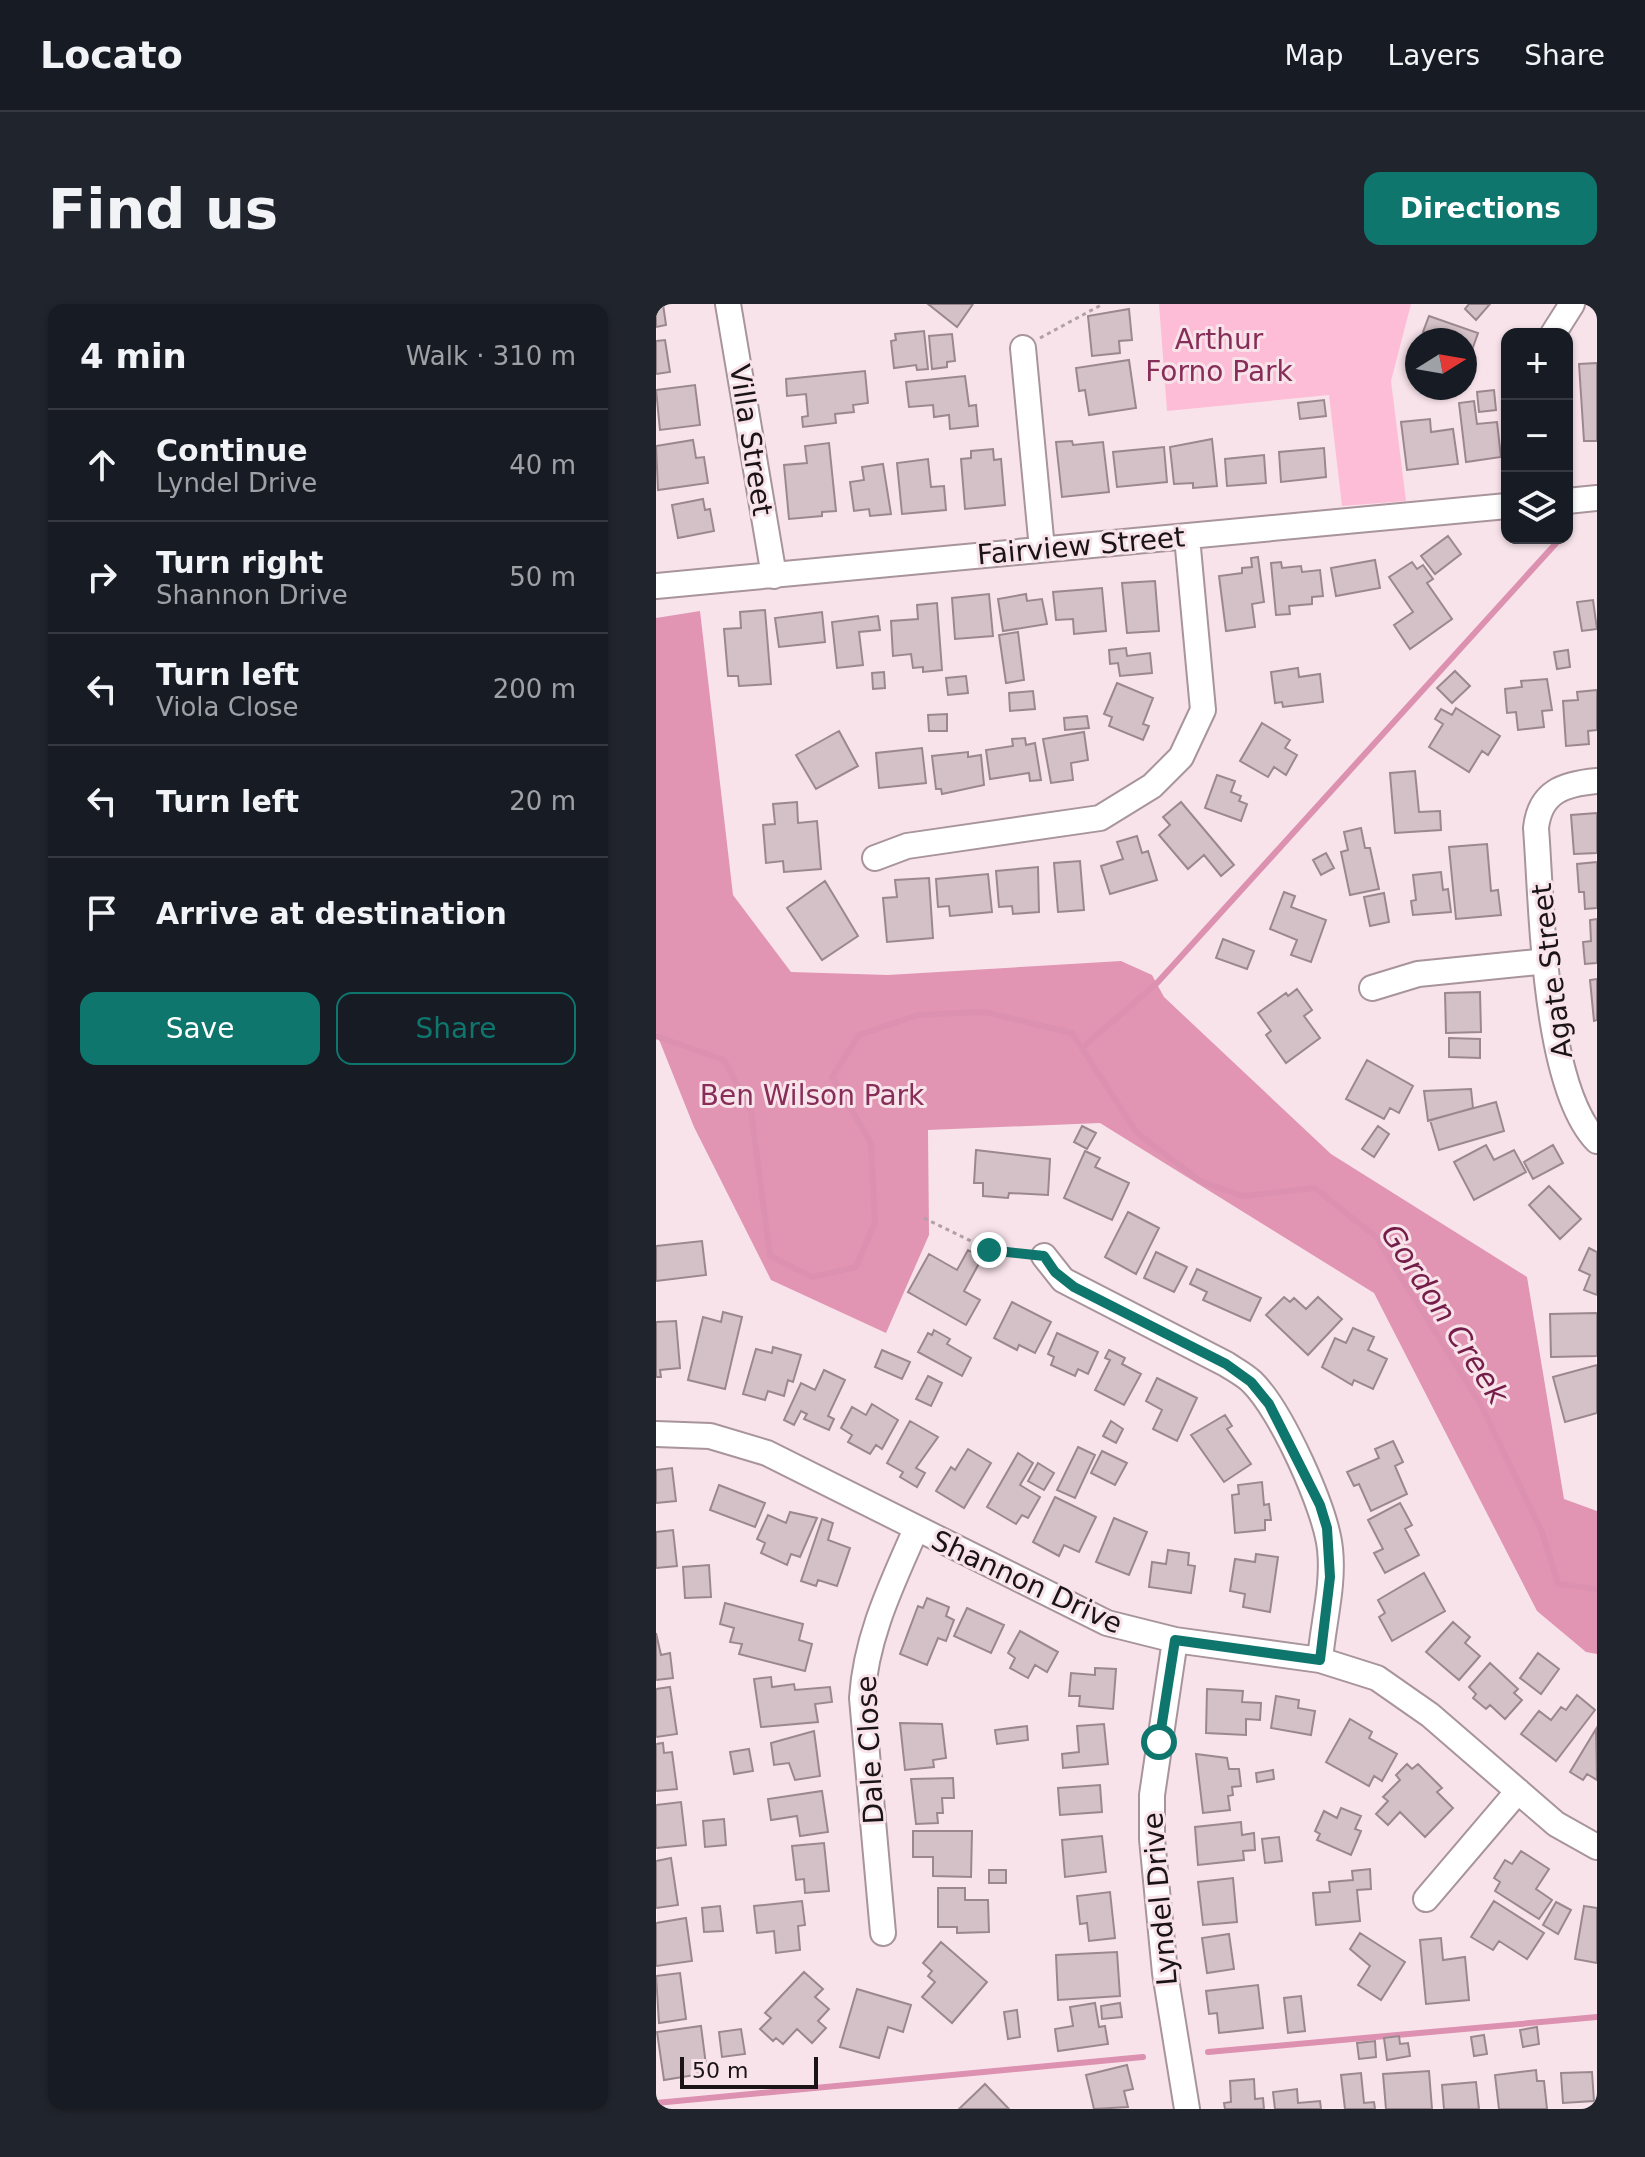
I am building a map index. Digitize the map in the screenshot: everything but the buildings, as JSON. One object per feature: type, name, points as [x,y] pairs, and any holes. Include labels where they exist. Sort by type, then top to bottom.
[{"type":"street","name":"Villa Street","points":[[728,304],[774,576]]},
{"type":"street","points":[[1557,328],[1572,304]]},
{"type":"street","points":[[1023,348],[1042,549]]},
{"type":"street","points":[[1573,500],[1597,498]]},
{"type":"street","name":"Fairview Street","points":[[656,586],[1501,507]]},
{"type":"street","points":[[875,858],[907,846],[1100,818],[1152,786],[1181,757],[1203,710],[1187,537]]},
{"type":"street","name":"Agate Street","points":[[1597,781],[1566,786],[1547,795],[1536,828],[1547,961],[1560,1059],[1572,1100],[1597,1141]]},
{"type":"street","points":[[1372,988],[1418,974],[1547,961]]},
{"type":"street","points":[[1044,1256],[1063,1280],[1226,1364],[1251,1382],[1269,1404],[1320,1505],[1327,1528],[1330,1577],[1320,1660]]},
{"type":"street","name":"Shannon Drive","points":[[656,1434],[689,1433],[737,1442],[1107,1623],[1175,1640],[1320,1660],[1349,1667],[1404,1694],[1556,1824],[1597,1847]]},
{"type":"street","name":"Dale Close","points":[[883,1933],[862,1698],[864,1667],[873,1629],[916,1529]]},
{"type":"street","name":"Lyndel Drive","points":[[1175,1640],[1159,1742],[1152,1839],[1171,2017],[1187,2109]]},
{"type":"street","points":[[1426,1899],[1518,1791]]},
{"type":"path","points":[[1023,348],[1103,304]]},
{"type":"path","points":[[924,1218],[989,1250],[1044,1256]]},
{"type":"green space","name":"Arthur Forno Park","points":[[1159,304],[1411,304],[1391,381],[1406,501],[1342,506],[1329,395],[1167,411]]},
{"type":"green space","name":"Ben Wilson Park","points":[[700,611],[733,895],[791,972],[888,975],[1121,961],[1152,975],[1164,997],[1331,1154],[1527,1277],[1564,1499],[1597,1511],[1597,1654],[1586,1652],[1537,1611],[1374,1293],[1100,1123],[928,1130],[929,1235],[886,1333],[771,1280],[694,1127],[656,1032],[656,618]]},
{"type":"waterway","points":[[1082,1048],[1157,983],[1555,544]]},
{"type":"waterway","name":"Gordon Creek","points":[[656,1036],[724,1060],[751,1111],[770,1256],[812,1277],[856,1267],[875,1222],[871,1143],[832,1077],[859,1035],[918,1015],[984,1012],[1072,1033],[1137,1133],[1200,1181],[1243,1196],[1315,1188],[1376,1237],[1481,1405],[1542,1532],[1558,1584],[1597,1589]]},
{"type":"waterway","points":[[1208,2052],[1597,2017]]},
{"type":"waterway","points":[[656,2103],[1143,2057]]},
{"type":"route","points":[[989,1250],[1044,1256],[1055,1272],[1074,1287],[1226,1364],[1251,1382],[1269,1404],[1320,1505],[1331,1551],[1320,1660],[1175,1640],[1159,1742]]}]
